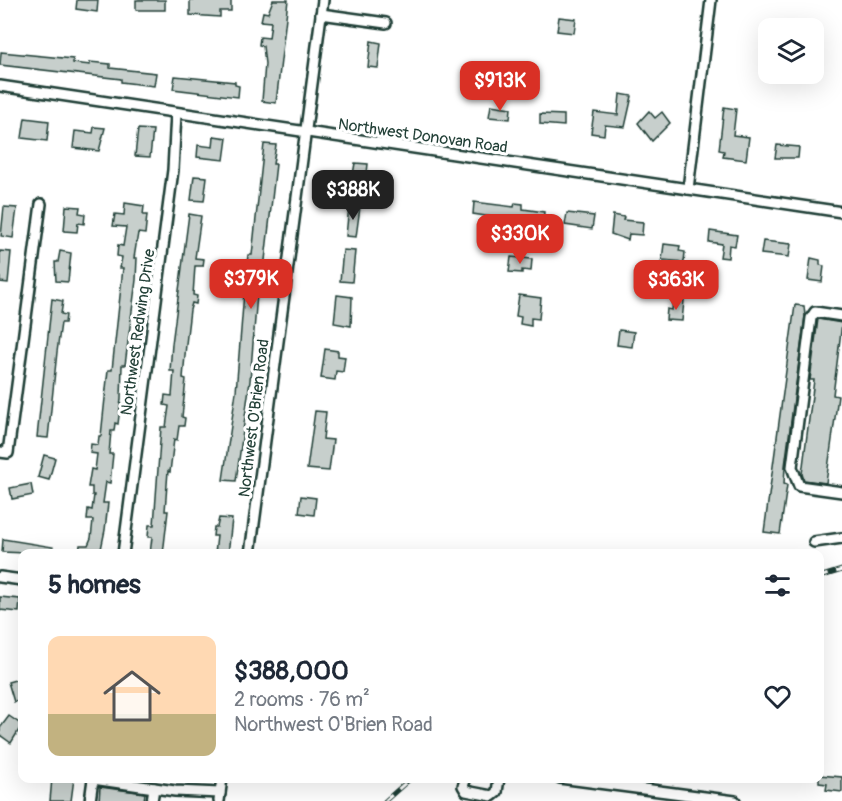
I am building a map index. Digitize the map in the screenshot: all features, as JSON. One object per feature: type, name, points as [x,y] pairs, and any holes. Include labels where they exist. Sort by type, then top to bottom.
[{"type":"street","name":"Northwest O'Brien Road","points":[[251,549],[323,0]]},
{"type":"street","points":[[688,189],[711,0]]},
{"type":"street","points":[[321,14],[386,23]]},
{"type":"street","name":"Northwest Donovan Road","points":[[0,86],[305,134],[842,212]]},
{"type":"street","name":"Northwest Redwing Drive","points":[[124,549],[173,170],[176,113]]},
{"type":"street","points":[[4,452],[41,204]]},
{"type":"street","points":[[842,316],[815,312],[811,318],[792,467],[799,486],[842,492]]},
{"type":"street","points":[[814,542],[842,538]]},
{"type":"street","points":[[0,577],[18,579]]},
{"type":"street","points":[[90,801],[92,783]]},
{"type":"street","points":[[120,783],[220,797]]},
{"type":"street","points":[[464,783],[466,792],[492,796],[497,792],[498,783]]},
{"type":"street","points":[[597,783],[735,801]]},
{"type":"street","points":[[152,801],[154,788]]},
{"type":"building","points":[[77,0],[98,0],[97,12],[76,9]]},
{"type":"building","points":[[136,0],[165,0],[165,10],[136,10]]},
{"type":"building","points":[[190,0],[231,0],[231,11],[220,11],[220,17],[190,15]]},
{"type":"building","points":[[273,0],[288,0],[276,103],[262,101],[265,64],[263,46],[259,45],[260,37],[269,38],[271,22],[261,21],[263,12],[268,13]]},
{"type":"building","points":[[559,17],[576,19],[574,33],[557,31]]},
{"type":"building","points":[[371,41],[381,43],[378,68],[368,67]]},
{"type":"building","points":[[1,52],[73,59],[73,63],[90,65],[90,62],[110,64],[110,68],[156,73],[154,86],[121,82],[121,79],[0,65]]},
{"type":"building","points":[[175,76],[235,82],[235,85],[239,86],[238,97],[173,89]]},
{"type":"building","points":[[620,94],[632,96],[625,127],[605,125],[604,135],[591,133],[594,112],[618,115]]},
{"type":"building","points":[[491,105],[511,108],[510,119],[489,117]]},
{"type":"building","points":[[724,107],[736,109],[733,135],[749,137],[746,160],[723,157],[724,151],[719,150]]},
{"type":"building","points":[[649,111],[655,118],[662,112],[670,123],[652,141],[638,123]]},
{"type":"building","points":[[540,114],[564,115],[564,126],[540,124]]},
{"type":"building","points":[[25,118],[49,121],[47,141],[22,138]]},
{"type":"building","points":[[94,127],[105,128],[99,151],[73,148],[75,131],[93,133]]},
{"type":"building","points":[[138,129],[153,130],[150,157],[135,156]]},
{"type":"building","points":[[214,136],[227,138],[224,160],[197,157],[198,145],[213,147]]},
{"type":"building","points":[[264,144],[276,145],[273,164],[276,164],[264,269],[259,269],[250,381],[236,481],[223,480],[236,392],[248,255],[252,255]]},
{"type":"building","points":[[777,145],[799,147],[798,158],[775,158]]},
{"type":"building","points":[[355,163],[368,164],[366,182],[352,180]]},
{"type":"building","points":[[194,176],[207,177],[204,201],[191,200]]},
{"type":"building","points":[[474,202],[514,207],[515,203],[523,204],[523,209],[544,212],[543,224],[534,223],[533,227],[526,226],[526,222],[473,214]]},
{"type":"building","points":[[125,203],[144,206],[143,215],[147,215],[145,234],[138,233],[134,258],[137,258],[136,280],[125,365],[122,365],[118,424],[115,423],[114,431],[111,431],[109,454],[113,454],[110,483],[106,482],[103,503],[108,503],[105,530],[101,549],[80,549],[80,545],[88,545],[91,538],[93,520],[87,520],[88,509],[92,510],[94,495],[92,495],[92,487],[88,487],[91,469],[95,470],[97,454],[90,453],[91,444],[98,445],[99,436],[101,436],[108,370],[112,370],[123,268],[120,268],[122,257],[117,256],[118,245],[123,246],[126,227],[113,226],[115,214],[124,215]]},
{"type":"building","points":[[66,206],[80,207],[79,213],[85,214],[84,224],[78,223],[77,232],[64,231]]},
{"type":"building","points":[[349,206],[360,207],[356,237],[346,236]]},
{"type":"building","points":[[4,207],[17,208],[13,238],[1,236]]},
{"type":"building","points":[[567,213],[594,216],[592,229],[565,225]]},
{"type":"building","points":[[189,214],[201,216],[195,258],[204,259],[203,266],[195,266],[193,295],[197,296],[196,304],[192,303],[190,310],[183,378],[186,379],[182,417],[185,418],[184,426],[179,426],[177,440],[174,439],[170,472],[168,471],[165,511],[168,511],[164,549],[151,549],[152,537],[148,537],[149,525],[154,525],[161,427],[166,427],[169,406],[164,405],[165,395],[172,396],[174,371],[170,371]]},
{"type":"building","points":[[613,215],[624,217],[623,220],[643,222],[642,235],[629,234],[628,240],[611,234]]},
{"type":"building","points":[[710,231],[737,235],[735,246],[729,245],[728,258],[720,257],[722,244],[709,242]]},
{"type":"building","points":[[763,241],[791,244],[789,257],[761,254]]},
{"type":"building","points":[[664,244],[680,246],[679,251],[685,252],[684,262],[662,260]]},
{"type":"building","points":[[343,250],[355,251],[352,282],[340,281]]},
{"type":"building","points":[[0,251],[11,252],[8,283],[0,282]]},
{"type":"building","points":[[60,251],[71,253],[68,282],[56,281],[55,262],[58,262]]},
{"type":"building","points":[[511,257],[532,259],[531,271],[509,272]]},
{"type":"building","points":[[811,258],[820,260],[820,265],[824,266],[822,282],[808,280]]},
{"type":"building","points":[[337,295],[352,297],[351,326],[334,323]]},
{"type":"building","points":[[519,295],[541,298],[539,319],[531,318],[531,326],[520,324],[521,317],[516,316]]},
{"type":"building","points":[[52,299],[63,301],[61,314],[66,315],[65,323],[61,323],[48,438],[37,437]]},
{"type":"building","points":[[673,300],[684,301],[682,321],[666,320],[667,309],[672,310]]},
{"type":"building","points":[[795,305],[804,306],[805,316],[785,466],[784,484],[787,485],[780,534],[764,532]]},
{"type":"building","points":[[818,319],[842,323],[833,395],[838,396],[826,483],[804,480],[802,474],[814,380],[810,380]]},
{"type":"building","points":[[619,330],[634,332],[632,347],[617,345]]},
{"type":"building","points":[[325,349],[338,351],[338,356],[345,357],[343,372],[336,371],[335,380],[321,378]]},
{"type":"building","points":[[315,411],[326,412],[323,439],[333,440],[329,471],[307,469]]},
{"type":"building","points":[[44,455],[55,458],[49,480],[38,477]]},
{"type":"building","points":[[31,484],[33,495],[12,499],[10,488]]},
{"type":"building","points":[[301,496],[316,498],[314,515],[299,513]]},
{"type":"building","points":[[219,518],[232,519],[229,549],[216,549],[217,536],[213,536],[214,527],[217,527]]},
{"type":"building","points":[[3,539],[53,547],[53,549],[18,549],[18,553],[2,552]]},
{"type":"building","points":[[0,597],[18,599],[18,612],[0,610]]},
{"type":"building","points":[[18,679],[18,700],[14,702],[8,682]]},
{"type":"building","points":[[9,716],[18,722],[18,732],[11,743],[0,735],[0,728]]},
{"type":"building","points":[[824,775],[842,777],[842,792],[826,790],[827,784],[819,783],[824,783]]},
{"type":"building","points":[[52,783],[73,783],[71,801],[50,801]]},
{"type":"building","points":[[100,787],[145,793],[144,801],[99,801]]},
{"type":"railway","points":[[824,575],[842,570]]},
{"type":"railway","points":[[385,801],[405,783]]}]
